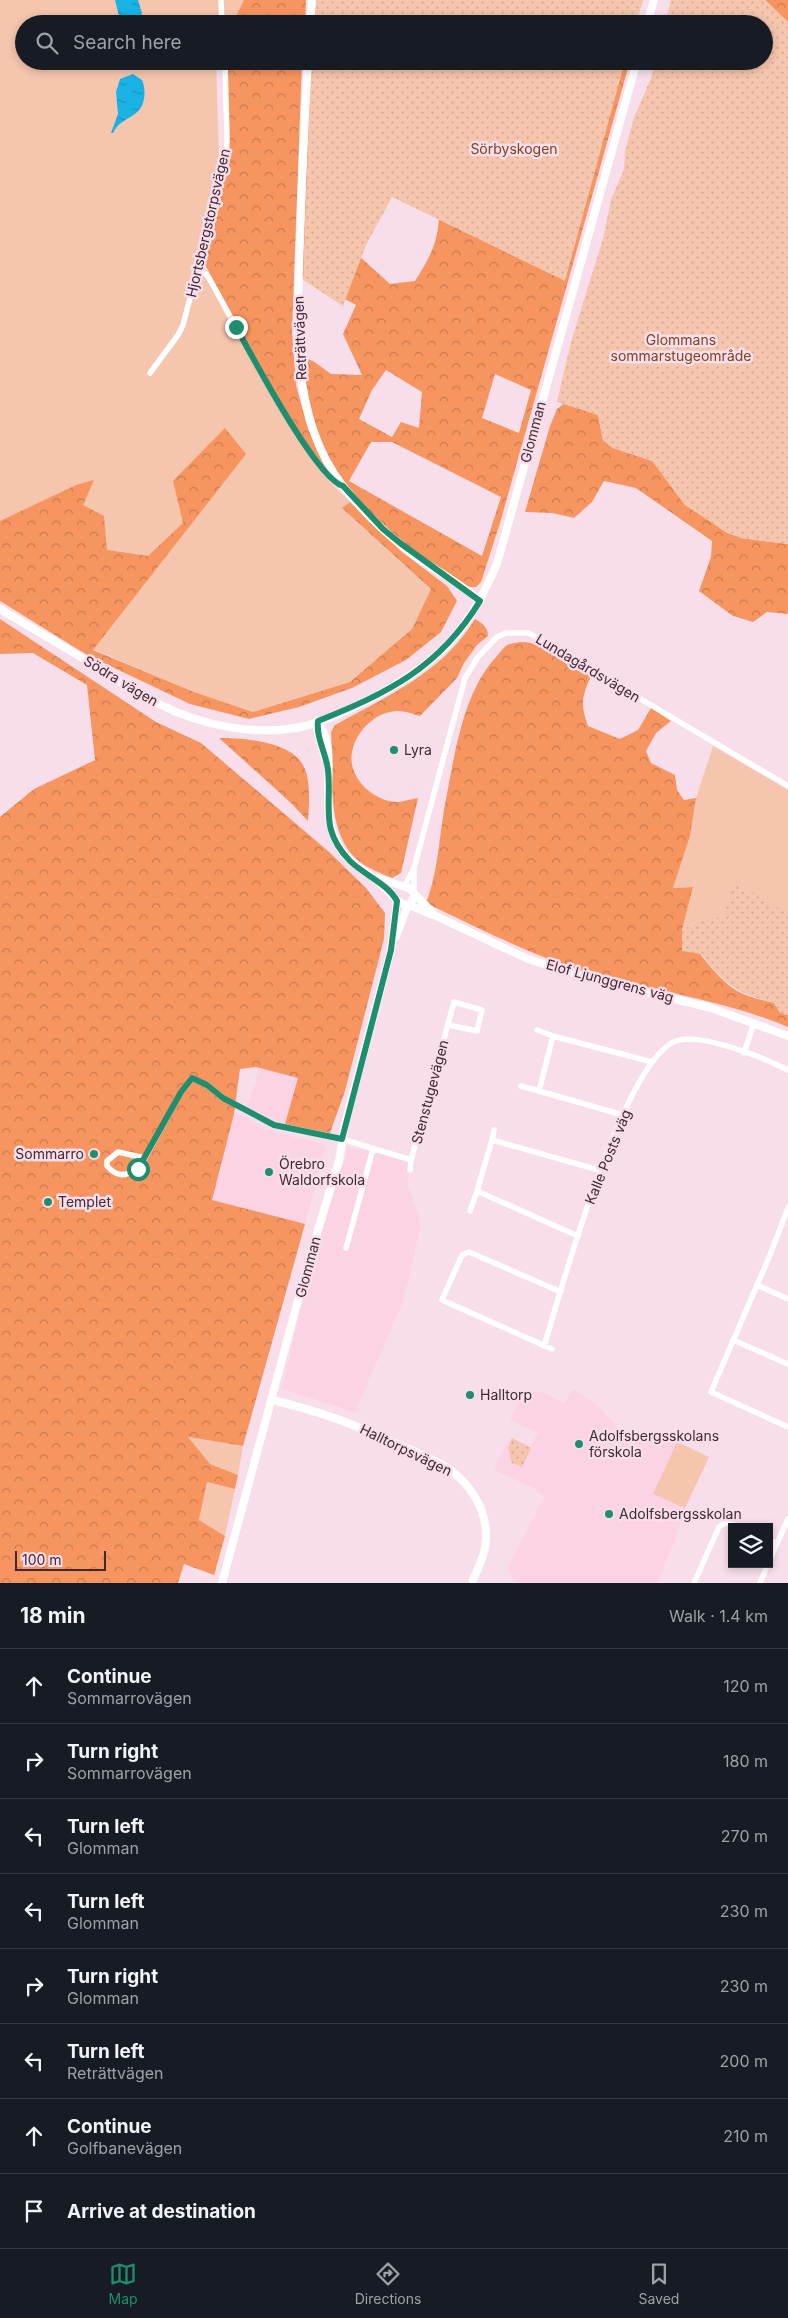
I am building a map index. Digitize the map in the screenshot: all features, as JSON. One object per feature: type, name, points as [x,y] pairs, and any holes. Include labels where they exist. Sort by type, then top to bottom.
[{"type":"street","points":[[221,0],[222,15]]},
{"type":"street","points":[[311,15],[312,0]]},
{"type":"street","points":[[650,15],[654,0]]},
{"type":"street","name":"Hjortsbergstorpsvägen","points":[[150,373],[180,330],[198,270],[226,160],[228,138],[225,70]]},
{"type":"street","name":"Reträttvägen","points":[[308,70],[298,285],[299,366],[305,402],[313,429],[329,464],[343,486],[383,529],[480,601]]},
{"type":"street","name":"Glomman","points":[[318,721],[359,704],[411,676],[455,638],[480,601],[497,564],[634,70]]},
{"type":"street","points":[[198,270],[206,274],[210,280],[288,420],[325,471],[336,484],[343,486]]},
{"type":"street","name":"Södra vägen","points":[[0,609],[158,704],[196,720],[252,729],[318,721]]},
{"type":"street","name":"Lundagårdsvägen","points":[[414,894],[414,868],[465,678],[487,646],[497,637],[506,633],[529,633],[788,786]]},
{"type":"street","points":[[318,721],[324,729],[328,746],[327,805],[329,823],[334,839],[352,863],[371,876],[402,905],[408,905],[414,894],[409,888],[371,876]]},
{"type":"street","name":"Lundagårdsvägen","points":[[403,887],[414,868]]},
{"type":"street","points":[[397,900],[397,892],[403,887]]},
{"type":"street","name":"Elof Ljunggrens väg","points":[[414,894],[436,916]]},
{"type":"street","name":"Glomman","points":[[391,950],[397,900]]},
{"type":"street","name":"Glomman","points":[[222,1583],[308,1263],[339,1161],[342,1139],[391,950],[408,905]]},
{"type":"street","name":"Elof Ljunggrens väg","points":[[408,905],[528,959],[578,975],[711,1008],[788,1036]]},
{"type":"street","name":"Stenstugevägen","points":[[410,1170],[411,1160],[454,1002],[482,1010],[477,1031],[449,1025]]},
{"type":"street","points":[[744,1053],[754,1023]]},
{"type":"street","points":[[537,1030],[552,1036],[652,1062]]},
{"type":"street","points":[[539,1091],[552,1036]]},
{"type":"street","name":"Kalle Posts väg","points":[[544,1346],[599,1170],[623,1115],[652,1062],[666,1046],[686,1039],[706,1040],[788,1070]]},
{"type":"street","name":"Stenstugevägen","points":[[145,1158],[181,1092],[192,1078],[207,1085],[223,1098],[274,1125],[342,1139],[411,1160]]},
{"type":"street","points":[[521,1086],[623,1115]]},
{"type":"street","points":[[470,1211],[494,1130]]},
{"type":"street","points":[[492,1140],[599,1170]]},
{"type":"street","points":[[346,1248],[374,1149]]},
{"type":"street","points":[[118,1152],[145,1158],[138,1169],[130,1174],[123,1175],[107,1166],[108,1161],[118,1152]]},
{"type":"street","points":[[477,1191],[578,1236]]},
{"type":"street","points":[[788,1208],[711,1392],[788,1427]]},
{"type":"street","points":[[780,1230],[788,1234]]},
{"type":"street","points":[[442,1300],[462,1255],[469,1252],[561,1292]]},
{"type":"street","points":[[757,1285],[788,1298]]},
{"type":"street","points":[[434,1298],[552,1349]]},
{"type":"street","points":[[733,1340],[788,1364]]},
{"type":"street","name":"Halltorpsvägen","points":[[272,1400],[323,1413],[366,1429],[438,1462],[461,1478],[477,1498],[485,1524],[485,1548],[473,1580]]},
{"type":"street","points":[[773,1553],[788,1519]]},
{"type":"street","points":[[694,1583],[719,1527],[726,1522],[729,1523]]},
{"type":"street","points":[[773,1542],[777,1543]]},
{"type":"street","points":[[760,1583],[767,1568]]},
{"type":"shaded area","points":[[256,1067],[313,1082],[320,1131],[285,1124],[248,1107],[258,1073]]},
{"type":"shaded area","name":"Örebro Waldorfskola","points":[[234,1114],[246,1117],[262,1129],[326,1145],[305,1224],[212,1200]]},
{"type":"shaded area","points":[[348,1147],[411,1161],[407,1184],[419,1216],[420,1227],[401,1306],[355,1412],[282,1389],[308,1277]]},
{"type":"shaded area","name":"Adolfsbergsskolan","points":[[574,1389],[595,1404],[616,1425],[615,1428],[629,1435],[677,1442],[709,1457],[685,1508],[674,1543],[657,1583],[519,1583],[513,1580],[508,1568],[545,1496],[535,1491],[536,1489],[494,1470],[508,1441],[512,1438],[531,1447],[538,1432],[510,1420],[523,1392],[542,1392],[564,1403]]},
{"type":"green space","points":[[0,0],[244,0],[236,15],[15,15],[15,70],[216,70],[219,160],[200,261],[231,314],[290,424],[324,475],[350,502],[342,508],[431,589],[412,629],[350,682],[253,712],[194,692],[93,649],[0,593]]},
{"type":"green space","points":[[244,0],[306,0],[305,15],[236,15]]},
{"type":"green space","points":[[315,0],[643,0],[639,15],[313,15]]},
{"type":"green space","name":"Glommans sommarstugeområde","points":[[671,0],[765,0],[788,22],[788,544],[741,538],[727,533],[685,505],[652,461],[613,448],[603,440],[598,415],[557,402],[571,342],[603,239],[611,200],[624,169],[625,151],[634,118],[653,70],[773,70],[773,15],[667,15]]},
{"type":"green space","points":[[765,0],[788,0],[788,22]]},
{"type":"green space","points":[[227,70],[302,70],[292,332],[296,385],[308,429],[334,479],[289,419],[203,261],[221,193],[229,150]]},
{"type":"green space","name":"Sörbyskogen","points":[[311,70],[627,70],[500,523],[481,582],[476,587],[465,585],[454,579],[396,537],[370,514],[340,480],[325,451],[319,436],[307,389],[302,357],[313,361],[331,374],[362,375],[343,334],[356,305],[302,276]],"holes":[[[397,162],[440,204],[434,244],[427,261],[415,281],[390,284],[358,255]],[[386,370],[422,392],[419,428],[401,422],[392,437],[359,419],[372,390]],[[495,374],[531,390],[519,433],[482,418]],[[371,442],[392,442],[501,497],[482,556],[349,481]]]},
{"type":"green space","points":[[311,70],[623,70],[565,281],[392,197],[366,245],[343,306],[303,280]]},
{"type":"green space","points":[[565,403],[598,415],[603,440],[613,448],[653,461],[685,505],[741,538],[788,544],[788,614],[767,612],[753,622],[733,616],[699,591],[711,557],[712,541],[636,488],[604,481],[592,502],[574,518],[552,513],[525,512],[550,426],[557,409]]},
{"type":"green space","points":[[225,428],[246,454],[93,650],[194,692],[253,712],[350,682],[412,629],[431,589],[342,508],[350,502],[402,552],[447,586],[457,601],[441,632],[406,660],[352,688],[299,707],[249,719],[190,704],[87,655],[0,601],[0,521],[76,485],[94,480],[83,505],[104,516],[107,550],[148,556],[183,523],[173,481]]},
{"type":"green space","points":[[0,619],[156,722],[201,743],[328,851],[366,888],[385,913],[384,939],[345,1091],[330,1133],[285,1124],[298,1078],[256,1067],[240,1069],[234,1114],[212,1200],[305,1224],[243,1446],[188,1437],[210,1464],[238,1475],[235,1489],[207,1482],[199,1520],[225,1536],[214,1575],[184,1564],[178,1583],[0,1583],[0,817],[34,789],[95,760],[87,685],[33,653],[0,654]]},
{"type":"green space","points":[[475,619],[486,628],[488,636],[477,645],[464,663],[457,678],[420,716],[398,711],[382,714],[368,724],[354,744],[352,762],[354,771],[358,780],[372,793],[390,801],[399,802],[418,798],[401,873],[392,878],[360,862],[349,850],[341,836],[333,802],[331,732],[335,725],[394,693],[430,668],[462,638]]},
{"type":"green space","points":[[521,642],[540,645],[549,649],[592,674],[583,700],[588,726],[620,739],[638,730],[651,708],[671,721],[656,733],[646,751],[651,763],[675,775],[677,790],[684,800],[696,798],[690,836],[673,888],[693,887],[682,930],[721,978],[741,993],[774,1003],[780,1012],[788,1015],[788,1027],[740,1010],[615,980],[548,959],[426,903],[434,878],[457,743],[468,706],[485,672],[496,657],[508,645]]},
{"type":"green space","points":[[219,738],[254,740],[279,746],[298,758],[304,767],[308,779],[308,821],[291,803]]},
{"type":"green space","points":[[713,746],[788,790],[788,914],[701,920],[682,930],[693,887],[673,888],[690,836],[696,798]]},
{"type":"green space","points":[[735,882],[788,914],[788,1015],[780,1013],[774,1003],[750,995],[733,986],[717,973],[701,954],[682,951],[682,930],[701,920],[723,917]]},
{"type":"green space","points":[[187,1437],[243,1446],[238,1475],[210,1464]]},
{"type":"green space","points":[[512,1438],[531,1448],[522,1467],[512,1463],[508,1448]]},
{"type":"green space","points":[[677,1442],[709,1457],[685,1508],[653,1494]]},
{"type":"green space","points":[[207,1482],[235,1489],[225,1536],[199,1520]]},
{"type":"water","points":[[115,0],[138,0],[141,15],[119,15]]},
{"type":"water","points":[[133,74],[142,80],[144,93],[142,106],[111,133],[118,114],[116,92],[120,79]]},
{"type":"place","name":"Lyra","points":[[394,750]]},
{"type":"place","name":"Sommarro","points":[[94,1154]]},
{"type":"place","name":"Örebro Waldorfskola","points":[[269,1172]]},
{"type":"place","name":"Templet","points":[[48,1202]]},
{"type":"place","name":"Halltorp","points":[[470,1395]]},
{"type":"place","name":"Adolfsbergsskolans förskola","points":[[579,1444]]},
{"type":"place","name":"Adolfsbergsskolan","points":[[609,1514]]},
{"type":"route","points":[[138,1169],[181,1092],[192,1078],[207,1085],[223,1098],[274,1125],[342,1139],[391,950],[397,901],[371,876],[352,863],[334,839],[329,823],[327,805],[328,770],[317,730],[318,721],[372,698],[411,676],[455,638],[480,601],[400,543],[383,529],[350,496],[343,486],[336,484],[288,420],[236,327]]}]
